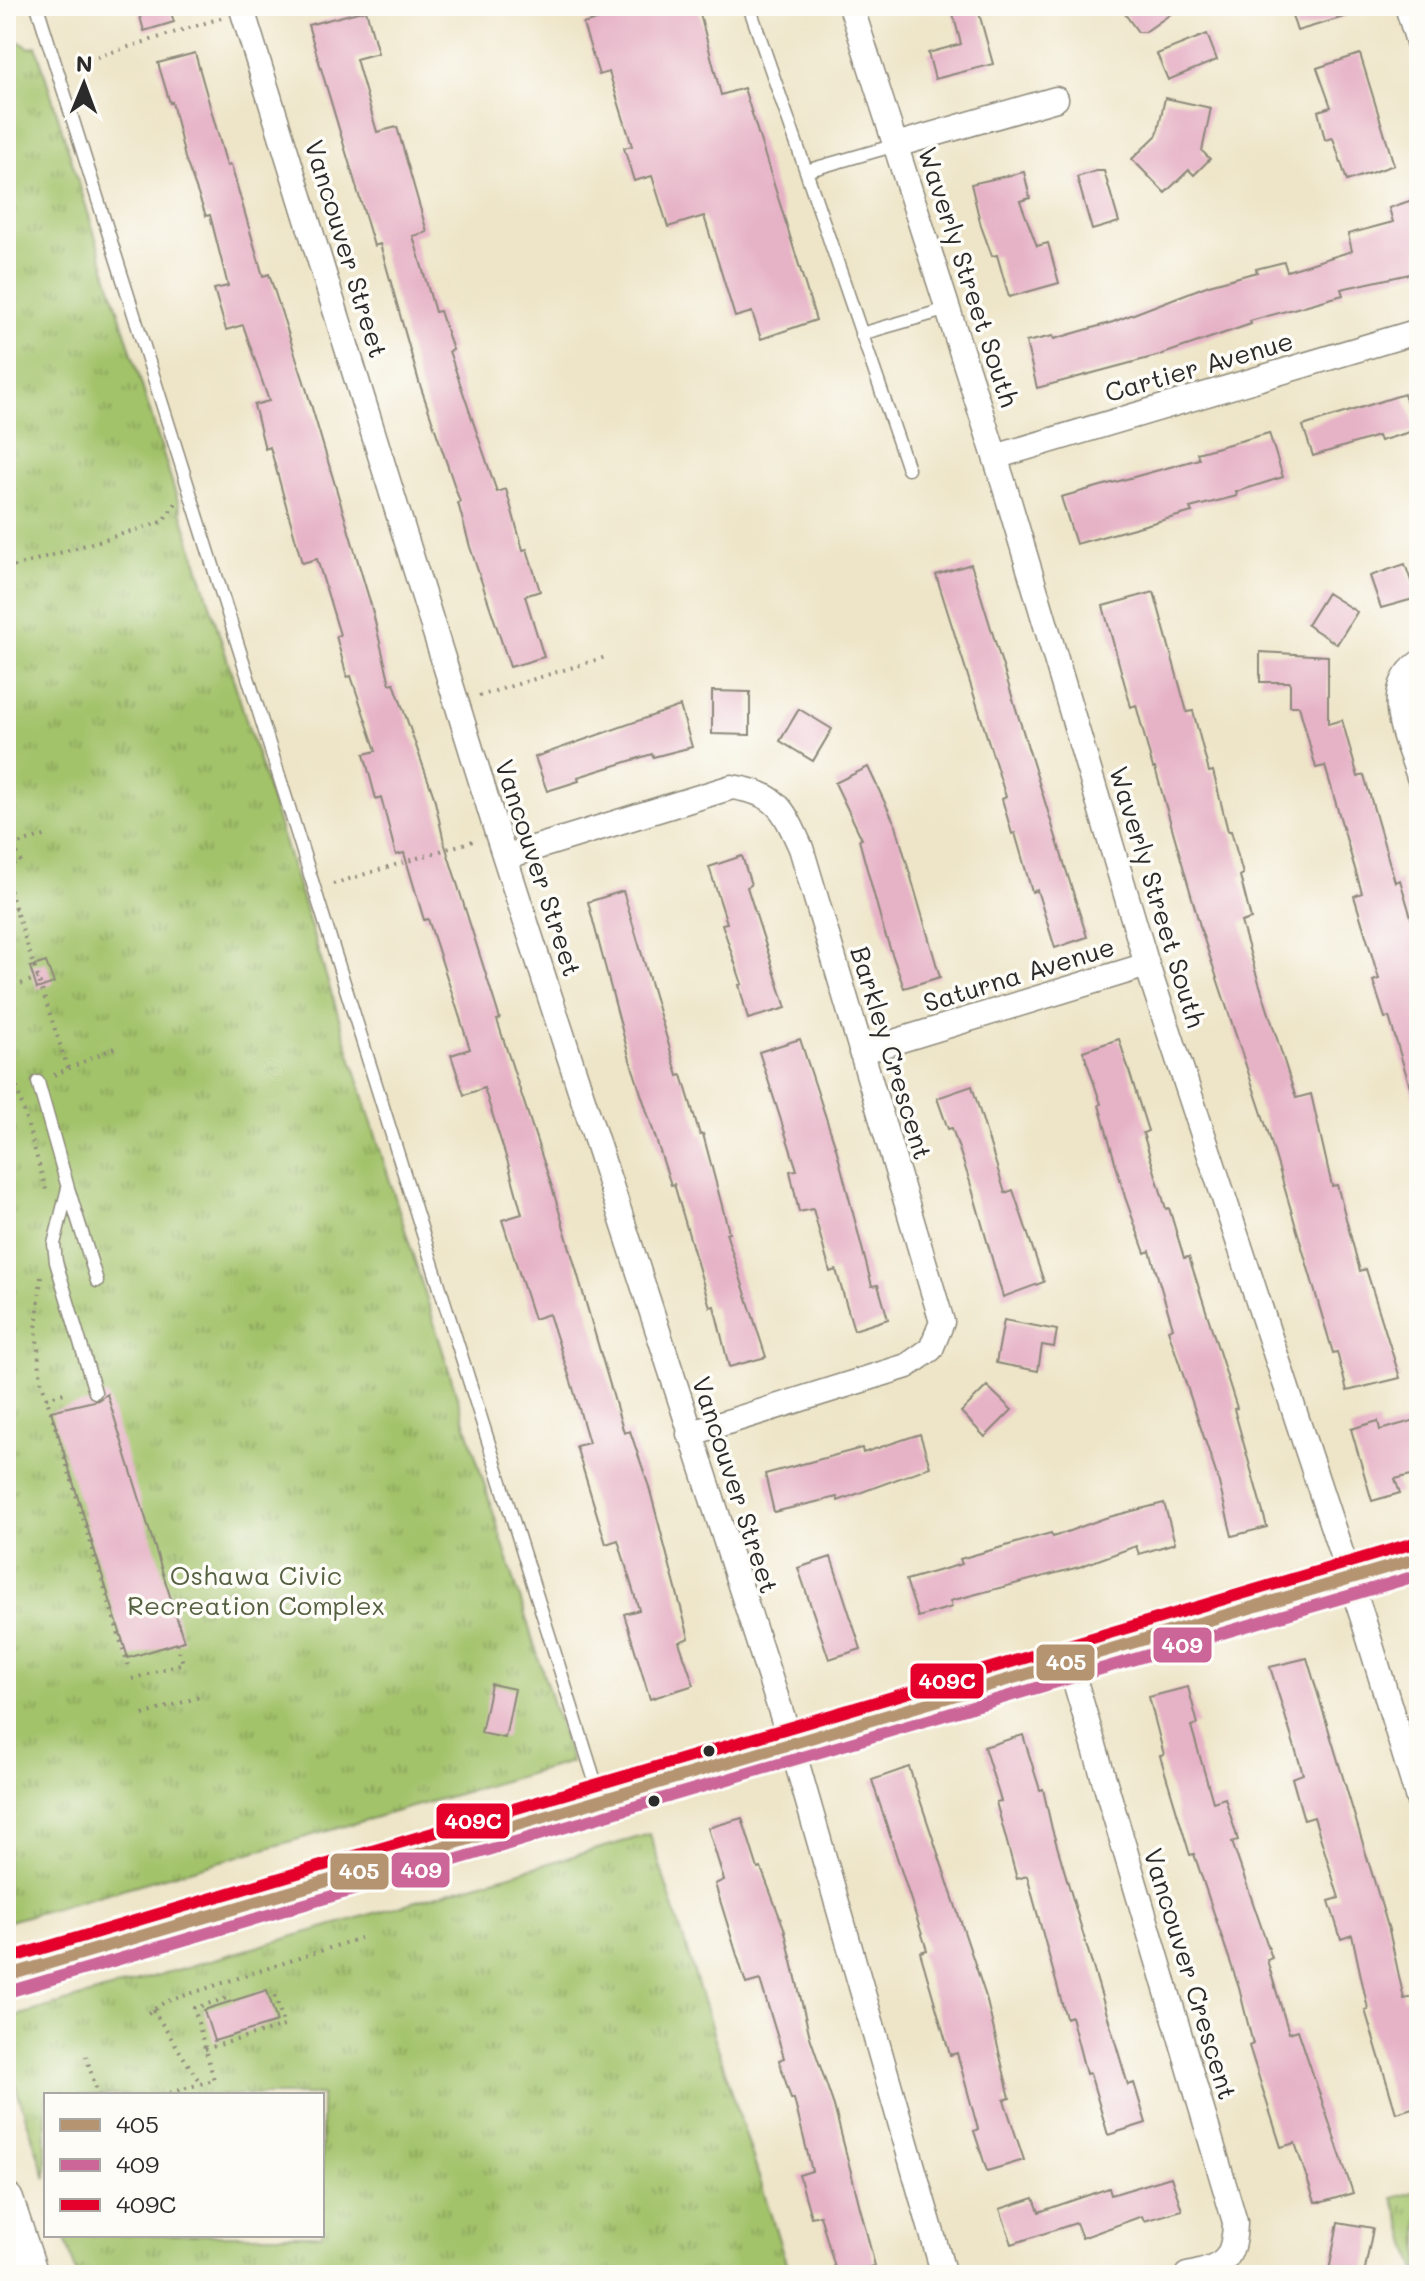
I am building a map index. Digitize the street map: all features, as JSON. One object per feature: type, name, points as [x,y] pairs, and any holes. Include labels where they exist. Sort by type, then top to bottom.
[{"type":"main road","points":[[6,1976],[1419,1558]]},
{"type":"main road","points":[[6,2200],[31,2275]]},
{"type":"street","name":"Waverly Street South","points":[[851,6],[995,457],[1147,965],[1349,1578],[1419,1802]]},
{"type":"street","points":[[1407,6],[1419,45]]},
{"type":"street","name":"Vancouver Street","points":[[242,9],[497,833],[791,1743]]},
{"type":"street","points":[[896,145],[1056,99]]},
{"type":"street","name":"Cartier Avenue","points":[[995,457],[1419,331]]},
{"type":"street","points":[[1419,663],[1405,673],[1396,701],[1419,777]]},
{"type":"street","name":"Barkley Crescent","points":[[505,857],[732,787],[761,792],[783,809],[801,848],[942,1322],[931,1349],[907,1366],[689,1434]]},
{"type":"street","name":"Saturna Avenue","points":[[861,1052],[1147,965]]},
{"type":"street","name":"Vancouver Crescent","points":[[1069,1661],[1235,2222],[1230,2255],[1215,2270],[1187,2275]]},
{"type":"street","points":[[791,1743],[944,2275]]},
{"type":"lane","points":[[37,6],[326,917],[601,1800]]},
{"type":"lane","points":[[749,6],[908,469]]},
{"type":"lane","points":[[806,171],[896,145]]},
{"type":"lane","points":[[861,334],[948,309]]},
{"type":"lane","points":[[38,1082],[97,1281]]},
{"type":"lane","points":[[68,1188],[54,1244],[56,1262],[95,1392]]},
{"type":"path","points":[[74,64],[242,9]]},
{"type":"path","points":[[6,569],[162,522],[179,496],[189,493]]},
{"type":"path","points":[[457,703],[606,657]]},
{"type":"path","points":[[333,884],[497,833]]},
{"type":"path","points":[[6,863],[21,863],[14,845],[48,835]]},
{"type":"path","points":[[6,875],[68,1069]]},
{"type":"path","points":[[6,911],[15,908]]},
{"type":"path","points":[[6,989],[38,978]]},
{"type":"path","points":[[38,1082],[118,1046]]},
{"type":"path","points":[[6,1049],[46,1185],[48,1206]]},
{"type":"path","points":[[42,1268],[36,1342],[46,1398],[128,1665]]},
{"type":"path","points":[[46,1398],[64,1393]]},
{"type":"path","points":[[132,1679],[183,1663],[177,1643]]},
{"type":"path","points":[[143,1715],[199,1697]]},
{"type":"path","points":[[201,2084],[151,2012],[165,2002],[360,1938]]},
{"type":"path","points":[[205,2049],[284,2026],[274,1991]]},
{"type":"path","points":[[169,2093],[214,2080],[194,2008],[227,1998]]},
{"type":"path","points":[[86,2056],[97,2093]]},
{"type":"green space","name":"Oshawa Civic Recreation Complex","points":[[6,34],[30,48],[36,46],[571,1762],[6,1922]]},
{"type":"green space","points":[[650,1834],[790,2275],[77,2275],[65,2237],[324,2237],[324,2093],[44,2093],[44,2173],[6,2056],[6,2019]]},
{"type":"green space","points":[[1419,2190],[1419,2275],[1418,2275],[1393,2198]]},
{"type":"building","points":[[137,6],[169,6],[174,22],[144,31]]},
{"type":"building","points":[[642,6],[698,6],[721,95],[744,88],[816,320],[761,339],[752,312],[735,317],[704,216],[668,227],[652,176],[634,181],[624,148],[632,146],[609,72],[599,75],[583,24]]},
{"type":"building","points":[[951,6],[977,6],[993,64],[935,79],[928,53],[961,44]]},
{"type":"building","points":[[1137,6],[1182,6],[1145,32],[1138,32],[1125,14]]},
{"type":"building","points":[[1289,6],[1363,6],[1364,11],[1297,31]]},
{"type":"building","points":[[366,10],[378,53],[356,59],[377,132],[397,127],[427,232],[413,236],[435,312],[440,311],[453,350],[449,351],[497,492],[506,489],[523,550],[527,549],[540,591],[525,596],[544,657],[510,667],[470,547],[460,502],[419,382],[380,244],[374,246],[308,25]]},
{"type":"building","points":[[1207,34],[1217,60],[1168,80],[1157,54]]},
{"type":"building","points":[[195,53],[263,276],[269,274],[306,388],[371,605],[390,684],[394,683],[434,797],[444,842],[500,1019],[497,1020],[552,1187],[624,1433],[630,1431],[649,1487],[689,1638],[679,1642],[694,1685],[650,1699],[624,1614],[639,1610],[618,1540],[606,1544],[576,1446],[589,1443],[573,1388],[549,1314],[534,1319],[502,1220],[522,1214],[508,1163],[484,1088],[464,1095],[451,1055],[470,1049],[428,919],[424,920],[404,853],[396,855],[381,797],[376,799],[364,754],[376,751],[351,676],[347,677],[336,636],[340,635],[317,559],[302,563],[270,447],[265,449],[254,405],[269,401],[243,325],[226,330],[214,289],[228,286],[210,215],[206,216],[185,158],[172,102],[158,63]]},
{"type":"building","points":[[1360,54],[1394,165],[1347,181],[1333,138],[1325,140],[1318,111],[1331,107],[1317,68]]},
{"type":"building","points":[[1165,98],[1211,108],[1202,151],[1210,159],[1194,175],[1189,170],[1165,193],[1132,159],[1157,135]]},
{"type":"building","points":[[1104,171],[1119,222],[1092,230],[1077,177]]},
{"type":"building","points":[[1024,172],[1030,198],[1020,201],[1037,246],[1048,243],[1059,283],[1009,297],[997,255],[992,256],[981,226],[971,184]]},
{"type":"building","points":[[1415,199],[1419,214],[1419,272],[1341,289],[1343,295],[1250,321],[1251,324],[1160,355],[1037,388],[1026,342],[1053,336],[1054,339],[1113,322],[1209,285],[1257,272],[1256,269],[1284,262],[1287,271],[1352,251],[1348,234],[1393,222],[1389,208]]},
{"type":"building","points":[[1404,394],[1416,430],[1380,441],[1378,436],[1313,456],[1303,426]]},
{"type":"building","points":[[1269,433],[1283,477],[1236,492],[1237,496],[1190,508],[1192,512],[1076,544],[1061,497],[1199,459],[1197,453]]},
{"type":"building","points":[[971,564],[1087,937],[1055,948],[1037,890],[1032,892],[1015,833],[1012,834],[1002,799],[1006,797],[936,575]]},
{"type":"building","points":[[1405,564],[1417,598],[1381,608],[1370,576]]},
{"type":"building","points":[[1154,592],[1187,712],[1193,711],[1209,772],[1213,771],[1243,874],[1240,876],[1251,919],[1241,922],[1255,970],[1296,1098],[1311,1094],[1332,1186],[1337,1185],[1360,1271],[1366,1269],[1400,1378],[1347,1391],[1337,1352],[1333,1353],[1269,1135],[1202,933],[1136,705],[1131,707],[1103,606]]},
{"type":"building","points":[[1327,593],[1357,612],[1337,644],[1307,625]]},
{"type":"building","points":[[1260,652],[1328,656],[1328,724],[1342,720],[1358,777],[1364,775],[1395,882],[1400,880],[1419,944],[1419,1100],[1414,1100],[1389,1017],[1385,1018],[1373,981],[1379,979],[1354,896],[1362,893],[1325,766],[1316,768],[1299,706],[1290,706],[1290,682],[1260,682]]},
{"type":"building","points":[[712,691],[750,692],[750,735],[712,734]]},
{"type":"building","points":[[680,706],[692,747],[653,757],[652,754],[578,777],[579,781],[547,791],[535,757]]},
{"type":"building","points":[[799,709],[832,729],[813,761],[780,741]]},
{"type":"building","points":[[868,767],[896,826],[940,977],[904,988],[884,931],[859,840],[862,839],[835,783]]},
{"type":"building","points":[[742,856],[751,885],[747,887],[786,1008],[748,1019],[739,985],[742,984],[722,924],[727,923],[709,867]]},
{"type":"building","points":[[623,891],[678,1076],[682,1075],[700,1135],[703,1134],[729,1232],[726,1233],[766,1357],[729,1367],[714,1306],[710,1307],[674,1184],[671,1185],[630,1060],[588,902]]},
{"type":"building","points":[[46,962],[54,983],[37,989],[30,967]]},
{"type":"building","points":[[800,1039],[836,1148],[872,1286],[878,1285],[888,1319],[854,1330],[836,1270],[830,1272],[813,1209],[799,1212],[790,1171],[797,1170],[759,1052]]},
{"type":"building","points":[[1119,1039],[1148,1131],[1143,1133],[1166,1209],[1169,1208],[1184,1258],[1189,1257],[1237,1408],[1234,1409],[1267,1527],[1232,1536],[1218,1479],[1168,1330],[1173,1328],[1150,1251],[1145,1253],[1125,1197],[1101,1104],[1083,1051]]},
{"type":"building","points":[[972,1086],[1005,1193],[1013,1190],[1044,1282],[1003,1297],[970,1182],[952,1128],[948,1129],[937,1098]]},
{"type":"building","points":[[1004,1320],[1057,1330],[1054,1347],[1042,1345],[1038,1371],[996,1363]]},
{"type":"building","points":[[987,1386],[1012,1410],[985,1437],[961,1412]]},
{"type":"building","points":[[107,1394],[184,1641],[128,1658],[51,1411],[98,1400]]},
{"type":"building","points":[[1419,1419],[1419,1473],[1395,1479],[1400,1493],[1372,1501],[1351,1429],[1378,1421],[1380,1430]]},
{"type":"building","points":[[920,1434],[930,1467],[838,1501],[837,1497],[774,1512],[765,1474],[862,1448],[863,1453]]},
{"type":"building","points":[[1164,1503],[1175,1543],[1139,1554],[1136,1546],[1079,1567],[950,1601],[952,1607],[918,1617],[906,1580],[962,1564],[960,1559],[1051,1533],[1053,1537],[1105,1518]]},
{"type":"building","points":[[831,1557],[861,1649],[829,1659],[798,1568]]},
{"type":"building","points":[[1307,1658],[1389,1930],[1404,1999],[1413,1997],[1419,2020],[1419,2106],[1396,2113],[1365,2010],[1368,2009],[1352,1935],[1341,1939],[1329,1901],[1339,1898],[1314,1817],[1304,1820],[1292,1778],[1303,1774],[1270,1667]]},
{"type":"building","points":[[491,1684],[515,1689],[505,1738],[481,1733]]},
{"type":"building","points":[[1188,1687],[1198,1724],[1191,1726],[1213,1802],[1225,1798],[1238,1840],[1232,1842],[1272,1958],[1267,1960],[1289,2033],[1298,2030],[1353,2193],[1323,2202],[1315,2202],[1295,2143],[1281,2147],[1249,2046],[1253,2044],[1239,1988],[1194,1854],[1190,1855],[1160,1756],[1164,1755],[1149,1697]]},
{"type":"building","points":[[1023,1735],[1040,1790],[1043,1789],[1128,2085],[1134,2083],[1146,2123],[1108,2135],[1090,2073],[1086,2074],[1071,2016],[1066,2018],[1027,1876],[1017,1879],[996,1802],[1001,1801],[984,1747]]},
{"type":"building","points":[[909,1767],[986,1997],[1010,2098],[1004,2100],[1024,2160],[987,2171],[974,2131],[978,2129],[957,2053],[950,2055],[920,1952],[927,1950],[872,1780]]},
{"type":"building","points":[[742,1818],[758,1869],[761,1868],[784,1928],[810,2037],[834,2106],[875,2266],[841,2275],[837,2275],[820,2215],[811,2217],[799,2175],[812,2171],[794,2099],[791,2099],[779,2060],[784,2058],[760,1980],[746,1984],[715,1884],[724,1880],[708,1828]]},
{"type":"building","points":[[267,1990],[277,2022],[214,2041],[204,2010]]},
{"type":"building","points":[[1171,2177],[1182,2210],[1144,2221],[1142,2216],[1082,2238],[1076,2223],[1012,2244],[1000,2209],[1034,2198],[1039,2212],[1109,2188],[1111,2195]]},
{"type":"building","points":[[1338,2222],[1373,2228],[1364,2275],[1329,2271]]},
{"type":"transit line","name":"409C","points":[[6,1959],[1414,1543]]},
{"type":"transit line","name":"405","points":[[6,1976],[1419,1558]]},
{"type":"transit line","name":"409","points":[[11,1991],[1419,1575]]}]
